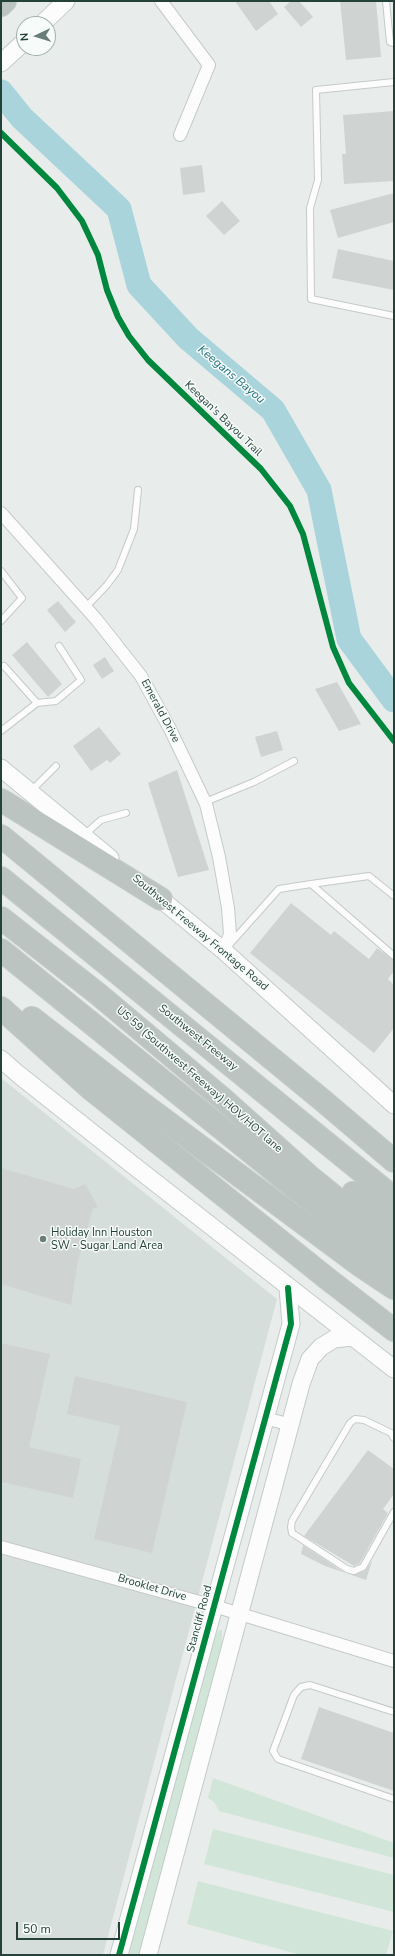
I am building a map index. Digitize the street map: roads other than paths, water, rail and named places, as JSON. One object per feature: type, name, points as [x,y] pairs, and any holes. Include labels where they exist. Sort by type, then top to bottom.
[{"type":"highway","points":[[1,5],[5,1]]},
{"type":"highway","points":[[1,800],[161,900]]},
{"type":"highway","points":[[2,837],[315,1094],[394,1161]]},
{"type":"highway","name":"Southwest Freeway","points":[[1,878],[394,1198]]},
{"type":"highway","name":"US 59 (Southwest Freeway) HOV/HOT lane","points":[[1,918],[98,994],[178,1061],[309,1176],[394,1245]]},
{"type":"highway","points":[[1,950],[394,1268]]},
{"type":"highway","points":[[1,994],[361,1266],[394,1288]]},
{"type":"highway","points":[[1,1008],[92,1090],[329,1280],[394,1330]]},
{"type":"highway","points":[[178,1061],[227,1094],[394,1224]]},
{"type":"street","points":[[50,16],[66,1]]},
{"type":"street","points":[[161,1],[209,65],[180,135]]},
{"type":"street","points":[[1,63],[16,49]]},
{"type":"street","name":"Emerald Drive","points":[[1,513],[85,608],[141,676],[170,729],[205,802],[220,857],[228,908],[230,934],[224,951]]},
{"type":"street","name":"Southwest Freeway Frontage Road","points":[[1,768],[224,951],[394,1105]]},
{"type":"street","points":[[1,1058],[18,1074],[288,1288],[394,1369]]},
{"type":"street","points":[[1,1069],[18,1074]]},
{"type":"street","name":"Stancliff Road","points":[[119,1955],[291,1324],[288,1288]]},
{"type":"street","points":[[148,1955],[310,1359],[321,1347],[334,1339],[352,1337]]},
{"type":"street","points":[[265,1418],[291,1425]]},
{"type":"street","name":"Brooklet Drive","points":[[1,1547],[214,1606],[394,1661]]},
{"type":"lane","points":[[386,1],[390,42],[394,43]]},
{"type":"lane","points":[[394,82],[316,90],[318,180],[310,208],[312,299],[394,316]]},
{"type":"lane","points":[[85,608],[107,585],[118,570],[134,529],[138,490]]},
{"type":"lane","points":[[1,571],[22,598],[1,621]]},
{"type":"lane","points":[[1,731],[37,702],[56,701],[80,680],[59,646]]},
{"type":"lane","points":[[4,666],[37,702]]},
{"type":"lane","points":[[205,802],[254,782],[294,761]]},
{"type":"lane","points":[[30,792],[56,766]]},
{"type":"lane","points":[[83,836],[101,820],[126,813]]},
{"type":"lane","points":[[224,951],[279,889],[369,876],[394,896]]},
{"type":"lane","points":[[311,884],[394,956]]},
{"type":"lane","points":[[393,1434],[364,1420],[355,1419],[350,1423],[292,1521],[292,1533],[347,1569],[354,1571],[363,1567],[394,1512]]},
{"type":"lane","points":[[394,1712],[310,1684],[301,1687],[294,1695],[273,1751],[278,1759],[394,1799]]},
{"type":"waterway","name":"Keegans Bayou","points":[[1,92],[22,118],[119,209],[139,285],[188,338],[273,410],[319,490],[349,639],[394,700]]},
{"type":"place","name":"Holiday Inn Houston SW - Sugar Land Area","points":[[43,1239]]}]
